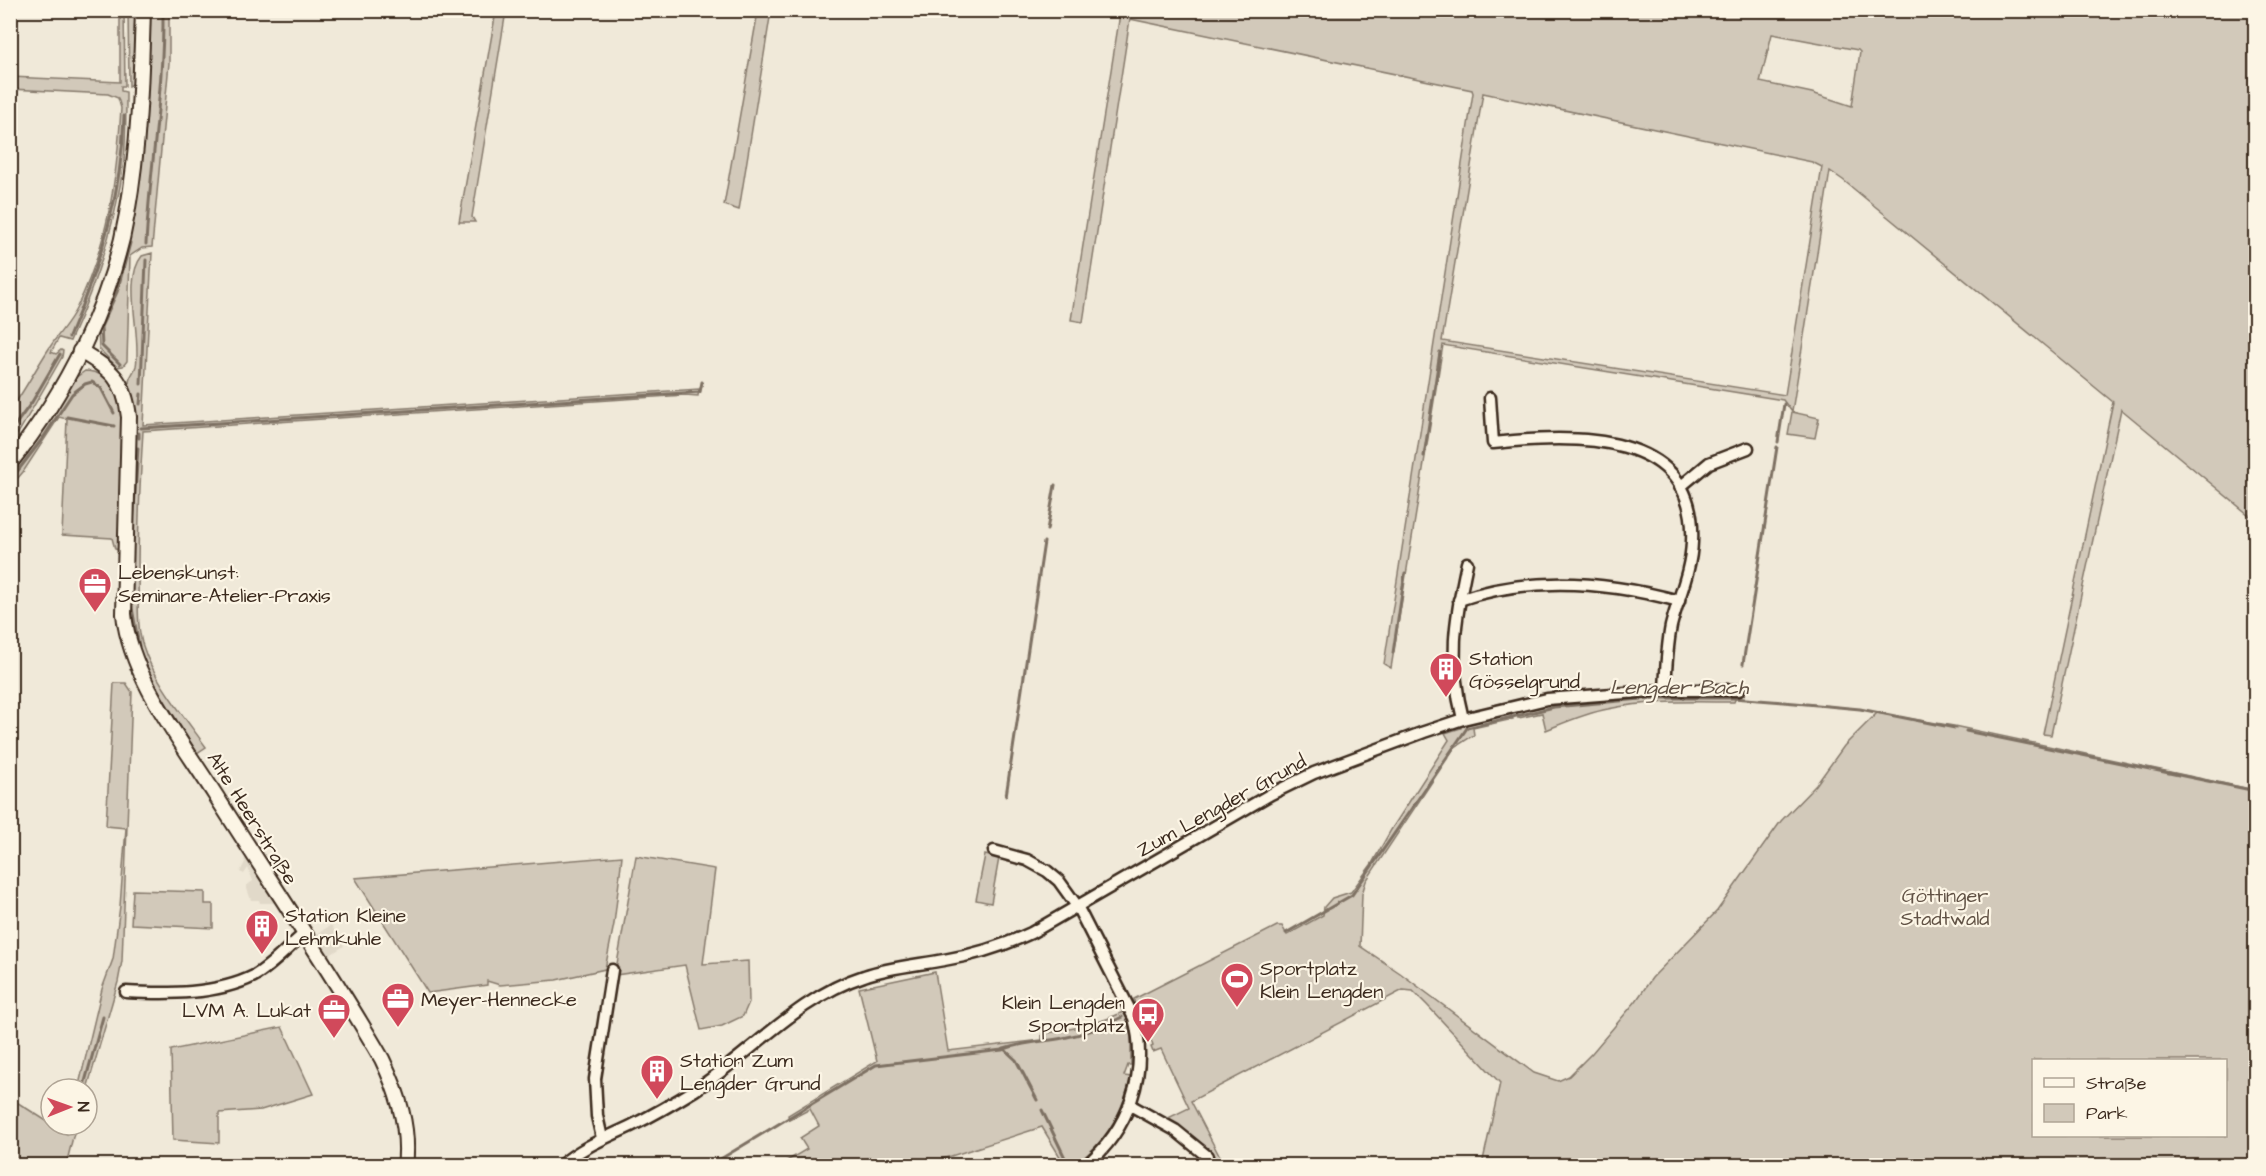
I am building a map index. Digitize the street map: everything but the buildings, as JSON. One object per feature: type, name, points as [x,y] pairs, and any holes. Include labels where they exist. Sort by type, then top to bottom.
[{"type":"main road","points":[[10,463],[50,407],[80,351],[105,292],[127,216],[140,90],[143,10]]},
{"type":"main road","name":"Alte Heerstraße","points":[[80,351],[108,370],[120,383],[127,399],[129,417],[125,512],[125,627],[141,677],[372,1042],[392,1079],[405,1128],[405,1166]]},
{"type":"street","points":[[1490,398],[1493,443],[1563,438],[1635,449],[1656,460],[1672,475],[1680,487],[1689,505],[1692,543],[1688,572],[1668,645],[1665,690]]},
{"type":"street","points":[[1680,487],[1709,463],[1748,448]]},
{"type":"street","points":[[1463,719],[1457,697],[1453,661],[1459,600],[1467,563]]},
{"type":"street","points":[[1459,600],[1522,585],[1569,583],[1619,587],[1679,601]]},
{"type":"street","name":"Zum Lengder Grund","points":[[560,1166],[570,1157],[602,1138],[650,1117],[692,1091],[778,1026],[847,982],[896,968],[981,952],[1031,933],[1243,808],[1291,784],[1360,755],[1463,719],[1547,699],[1665,690],[1739,690]]},
{"type":"street","points":[[994,851],[1027,860],[1059,880],[1077,906],[1134,1018],[1138,1036],[1138,1072],[1130,1105],[1113,1138],[1085,1166]]},
{"type":"street","points":[[126,992],[177,992],[230,985],[260,972],[304,934]]},
{"type":"street","points":[[602,1138],[597,1116],[595,1079],[612,970]]},
{"type":"street","points":[[1130,1105],[1175,1130],[1207,1156]]},
{"type":"shaded area","points":[[248,856],[277,903],[260,903],[259,900],[251,900],[246,886],[253,881],[248,868],[244,874],[240,872]]},
{"type":"shaded area","points":[[331,925],[344,946],[327,957],[314,936]]},
{"type":"green space","points":[[120,11],[124,11],[125,86],[121,86],[121,91],[126,92],[125,144],[116,207],[96,275],[70,341],[59,338],[51,352],[56,354],[61,350],[63,351],[62,357],[11,443],[11,401],[16,402],[73,314],[96,261],[109,211],[117,160],[121,108],[118,98],[108,94],[11,89],[11,77],[120,82]]},
{"type":"green space","points":[[128,11],[138,11],[135,83],[129,86]]},
{"type":"green space","points":[[148,11],[169,11],[169,63],[152,247],[142,248],[130,256],[127,361],[123,366],[117,367],[99,349],[98,329],[119,274],[131,229],[138,183]]},
{"type":"green space","points":[[496,11],[506,11],[472,217],[475,222],[459,222]]},
{"type":"green space","points":[[758,11],[771,11],[739,210],[724,205]]},
{"type":"green space","points":[[1106,11],[2255,11],[2255,520],[2121,409],[2051,735],[2043,734],[2113,402],[1830,171],[1792,412],[1783,400],[1443,345],[1391,668],[1384,664],[1472,90],[1130,19],[1083,322],[1071,320],[1120,14]],"holes":[[[1772,34],[1858,50],[1860,52],[1852,106],[1812,93],[1760,82]],[[1483,93],[1812,162],[1822,167],[1785,395],[1442,341]]]},
{"type":"green space","points":[[152,253],[143,425],[699,389],[698,396],[685,395],[143,431],[139,504],[139,629],[143,646],[154,672],[206,747],[197,753],[142,664],[130,621],[135,422],[134,400],[129,383],[136,366],[137,354],[133,279],[136,266],[142,256]]},
{"type":"green space","points":[[85,371],[94,372],[107,380],[115,392],[123,415],[120,550],[115,549],[112,538],[62,535],[67,419],[59,417],[23,472],[11,486],[11,472],[54,414],[75,378]]},
{"type":"green space","points":[[1792,412],[1819,418],[1815,438],[1788,434]]},
{"type":"green space","points":[[114,683],[126,683],[132,692],[122,961],[90,1077],[81,1077],[102,989],[113,959],[120,906],[126,828],[106,826]]},
{"type":"green space","points":[[1738,693],[1734,702],[1655,703],[1623,706],[1584,715],[1546,730],[1542,713],[1518,718],[1516,711],[1599,699]]},
{"type":"green space","name":"Göttinger Stadtwald","points":[[1510,712],[1513,719],[1473,728],[1474,735],[1455,747],[1366,881],[1362,894],[1360,946],[1534,1073],[1558,1081],[1569,1076],[1592,1053],[1636,1001],[1652,978],[1717,911],[1781,821],[1816,785],[1844,746],[1877,713],[1954,726],[2255,790],[2255,1165],[1482,1165],[1500,1083],[1413,991],[1403,990],[1191,1101],[1224,1165],[1215,1165],[1209,1150],[1164,1120],[1189,1108],[1161,1049],[1153,1052],[1151,1040],[1146,1041],[1142,1036],[1134,999],[1277,926],[1282,926],[1287,935],[1323,915],[1324,907],[1332,898],[1351,892],[1371,865],[1449,740],[1445,733],[1461,728],[1461,725]]},
{"type":"green space","points":[[985,855],[999,858],[991,903],[976,900]]},
{"type":"green space","points":[[622,856],[614,924],[605,969],[556,980],[500,985],[487,981],[487,985],[428,993],[355,878]]},
{"type":"green space","points":[[636,856],[715,869],[703,964],[748,961],[749,1002],[743,1016],[722,1026],[701,1030],[685,965],[615,975]]},
{"type":"green space","points":[[133,890],[205,892],[205,904],[213,904],[213,928],[131,924]]},
{"type":"green space","points":[[935,972],[948,1051],[1042,1040],[1042,1034],[1095,1023],[1125,1011],[1131,1037],[1131,1065],[1128,1065],[1124,1076],[1131,1077],[1125,1099],[1111,1128],[1083,1158],[1069,1165],[1065,1165],[1042,1127],[923,1165],[785,1166],[785,1162],[807,1149],[800,1138],[819,1126],[810,1109],[789,1120],[788,1115],[877,1061],[859,988]]},
{"type":"green space","points":[[282,1027],[313,1094],[261,1110],[219,1113],[219,1143],[173,1140],[171,1050]]},
{"type":"green space","points":[[15,1101],[39,1116],[39,1137],[73,1137],[66,1165],[11,1165],[11,1102]]},
{"type":"waterway","points":[[146,244],[159,98],[163,10]]},
{"type":"waterway","points":[[69,337],[90,283],[114,202],[124,116]]},
{"type":"waterway","points":[[120,364],[102,346],[101,327],[117,292],[130,243]]},
{"type":"waterway","points":[[141,384],[146,260]]},
{"type":"waterway","points":[[1424,456],[1440,352]]},
{"type":"waterway","points":[[10,432],[32,402],[60,354]]},
{"type":"waterway","points":[[10,481],[43,438],[72,394],[85,384],[92,382],[101,388],[114,413]]},
{"type":"waterway","points":[[141,428],[700,392],[702,382]]},
{"type":"waterway","points":[[140,404],[141,394]]},
{"type":"waterway","points":[[1778,442],[1784,404]]},
{"type":"waterway","points":[[67,417],[114,426]]},
{"type":"waterway","points":[[139,433],[139,438]]},
{"type":"waterway","points":[[1743,664],[1777,447]]},
{"type":"waterway","points":[[132,540],[138,448]]},
{"type":"waterway","points":[[1047,530],[1055,485]]},
{"type":"waterway","points":[[1006,796],[1044,542]]},
{"type":"waterway","points":[[1393,653],[1405,573]]},
{"type":"waterway","points":[[131,583],[132,608],[139,646]]},
{"type":"waterway","name":"Lengder Bach","points":[[1286,933],[1352,895],[1467,728],[1554,707],[1652,698],[1733,698],[1860,709],[1955,728]]},
{"type":"waterway","name":"Lengder Bach","points":[[1966,731],[2256,791]]},
{"type":"waterway","points":[[86,1077],[103,1017]]},
{"type":"waterway","name":"Lengder Bach","points":[[709,1166],[876,1065],[1002,1050],[1079,1034],[1122,1017]]},
{"type":"waterway","points":[[1004,1049],[1016,1060],[1037,1100]]},
{"type":"waterway","points":[[1042,1110],[1067,1162]]},
{"type":"waterway","points":[[10,1164],[14,1166]]},
{"type":"place","name":"Lebenskunst: Seminare-Atelier-Praxis","points":[[95,613]]},
{"type":"place","name":"Station Gösselgrund","points":[[1446,698]]},
{"type":"place","name":"Station Kleine Lehmkuhle","points":[[262,955]]},
{"type":"place","name":"Sportplatz Klein Lengden","points":[[1237,1008]]},
{"type":"place","name":"Meyer-Hennecke","points":[[398,1028]]},
{"type":"place","name":"LVM A. Lukat","points":[[334,1039]]},
{"type":"place","name":"Klein Lengden Sportplatz","points":[[1148,1043]]},
{"type":"place","name":"Station Zum Lengder Grund","points":[[657,1100]]}]
